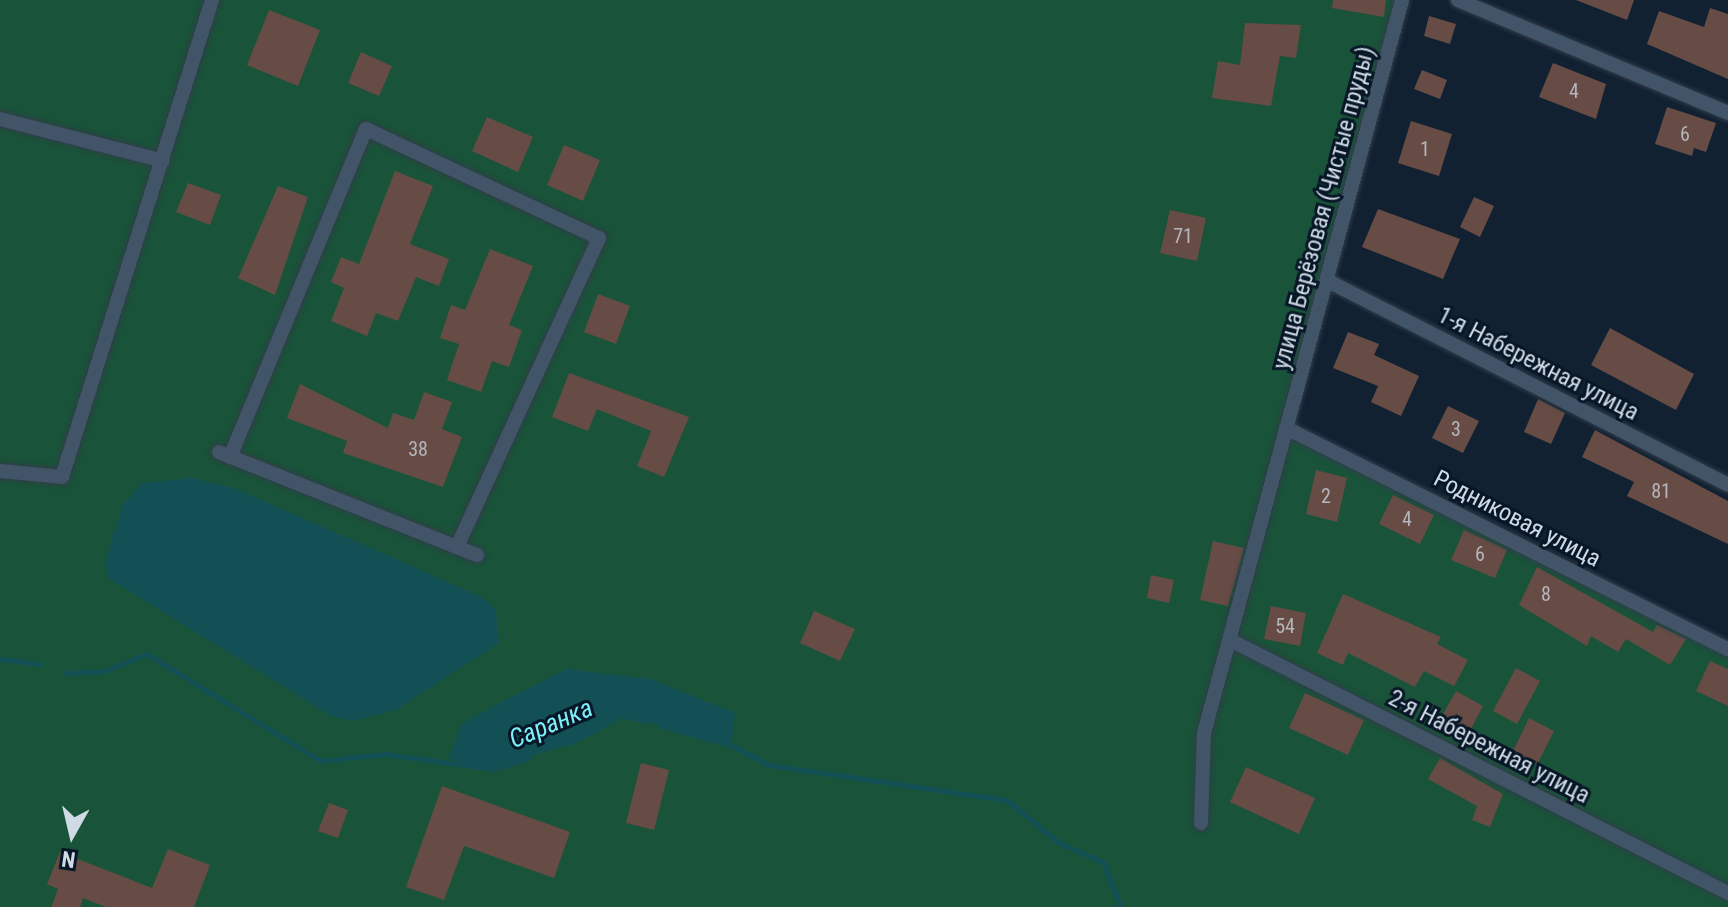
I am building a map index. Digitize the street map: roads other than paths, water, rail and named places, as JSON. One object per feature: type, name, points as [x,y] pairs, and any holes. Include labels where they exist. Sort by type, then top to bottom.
[{"type":"street","points":[[0,471],[62,477],[212,0]]},
{"type":"street","name":"улица Берёзовая (Чистые пруды)","points":[[1201,823],[1204,733],[1402,0]]},
{"type":"street","points":[[1458,0],[1728,113]]},
{"type":"street","points":[[0,119],[163,161]]},
{"type":"street","points":[[459,542],[599,238],[366,129],[225,454],[459,542],[477,555]]},
{"type":"street","name":"1-я Набережная улица","points":[[1328,281],[1728,485]]},
{"type":"street","name":"Родниковая улица","points":[[1286,428],[1728,649]]},
{"type":"street","name":"2-я Набережная улица","points":[[1230,640],[1728,893]]},
{"type":"water","points":[[192,478],[234,488],[484,598],[496,610],[499,643],[396,710],[353,721],[331,716],[108,578],[105,562],[123,505],[142,483]]},
{"type":"water","points":[[566,669],[651,679],[735,713],[731,745],[621,715],[566,745],[493,769],[448,759],[462,723]]},
{"type":"waterway","name":"Саранка","points":[[66,673],[105,671],[147,654],[321,761],[384,754],[493,769],[528,758]]},
{"type":"waterway","name":"Саранка","points":[[0,659],[40,664]]},
{"type":"waterway","name":"Саранка","points":[[568,744],[621,715],[645,721]]},
{"type":"waterway","name":"Саранка","points":[[659,725],[731,745],[769,765],[1007,800],[1059,843],[1103,862],[1121,907]]}]
